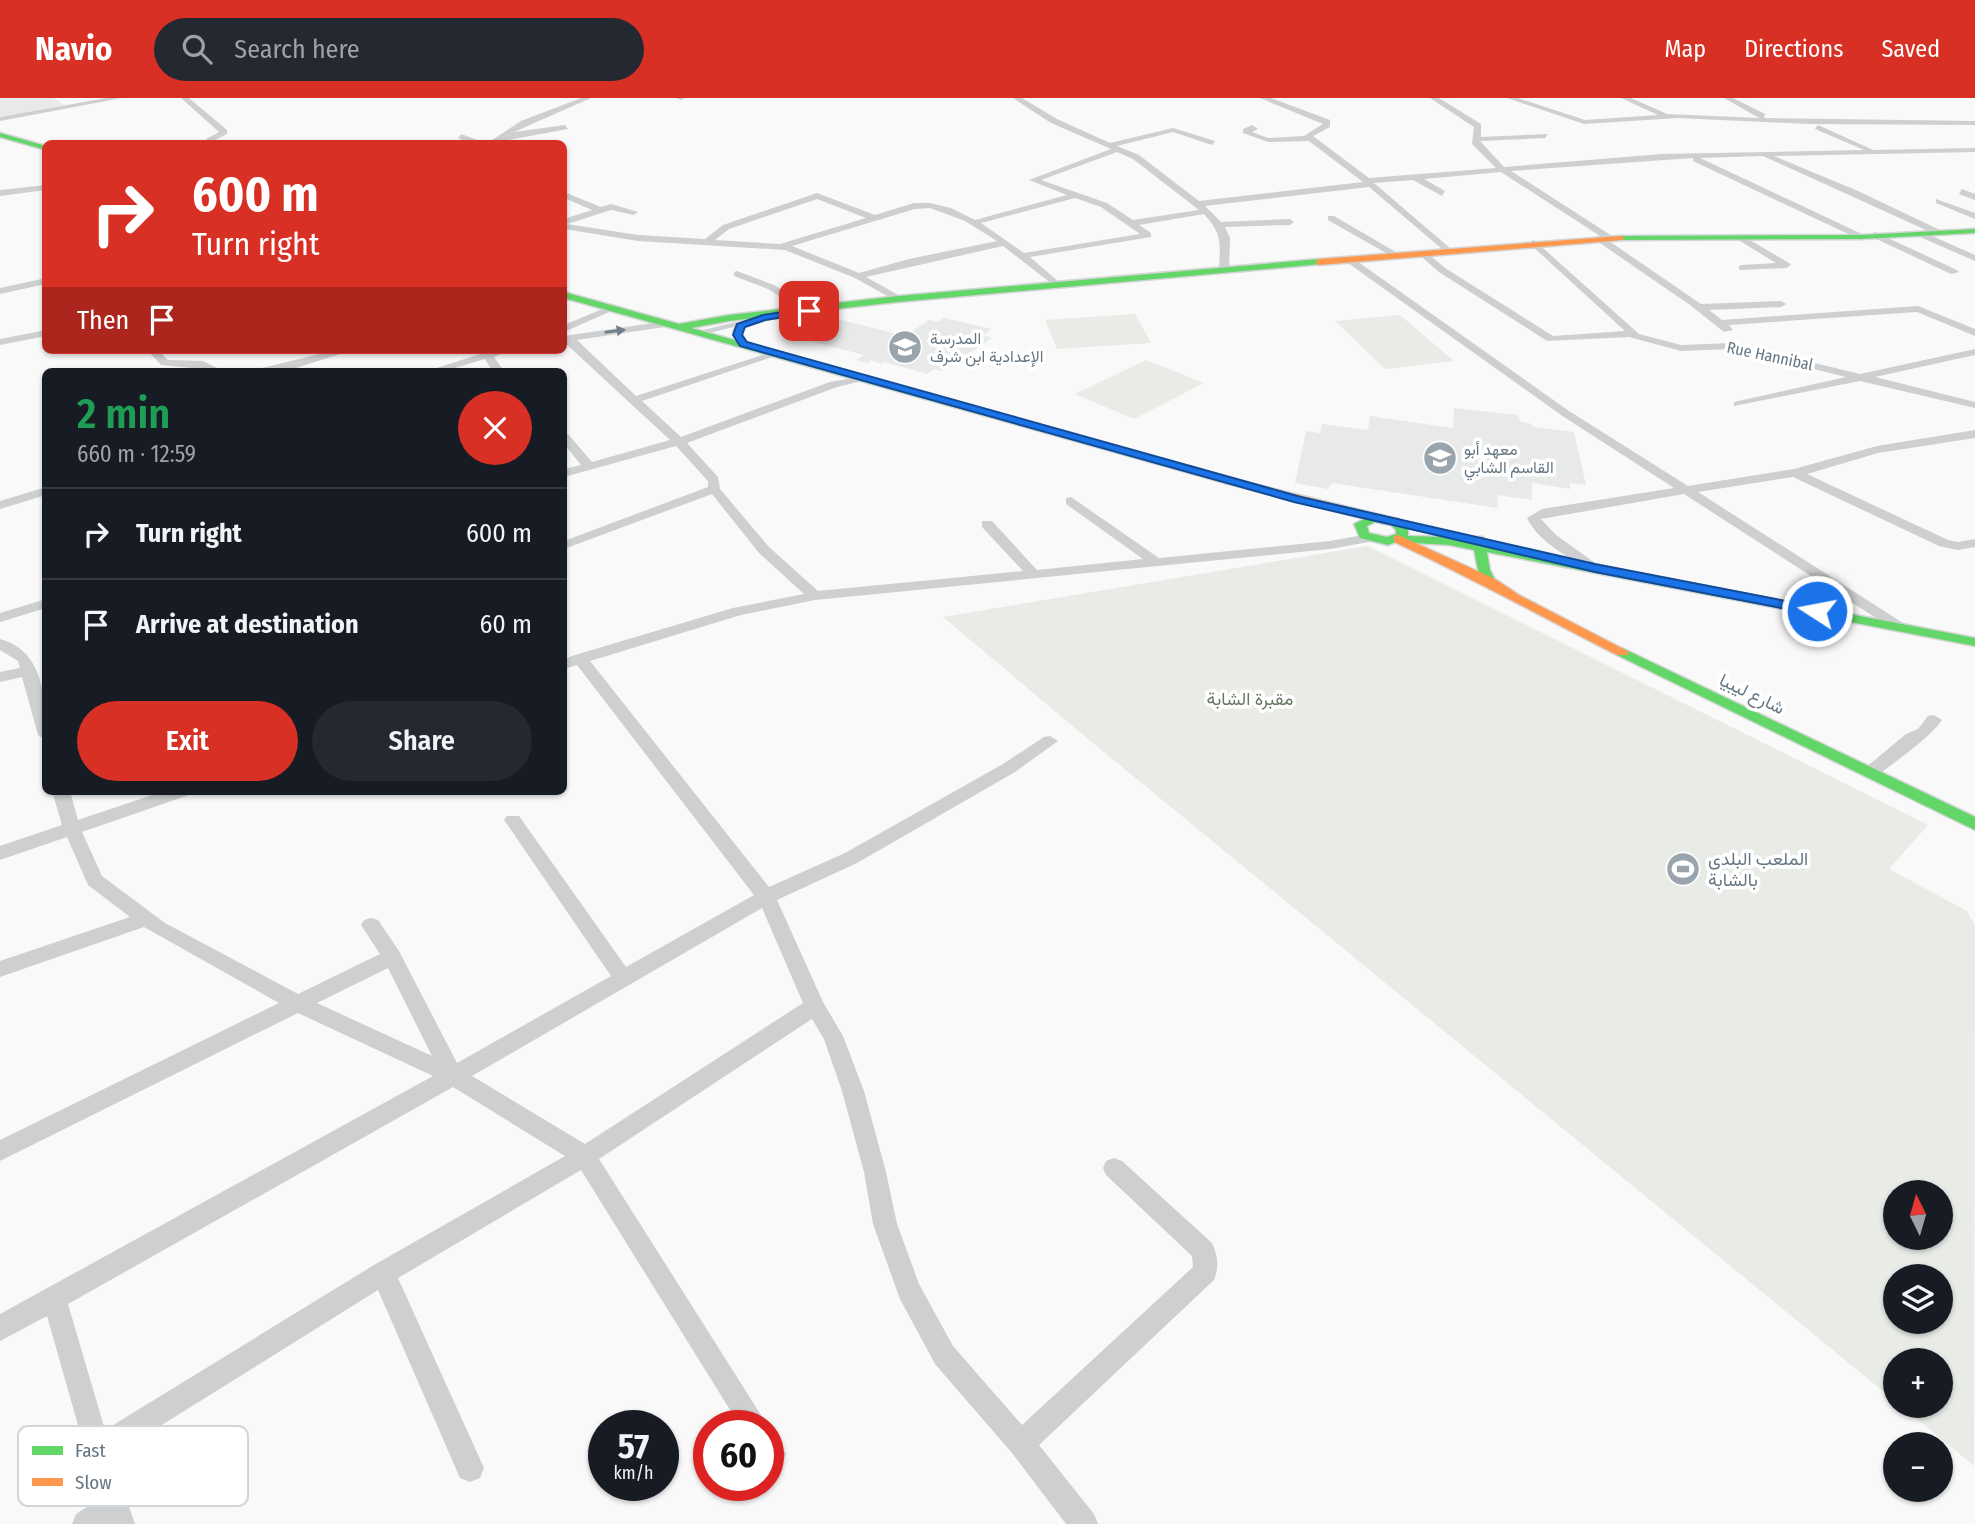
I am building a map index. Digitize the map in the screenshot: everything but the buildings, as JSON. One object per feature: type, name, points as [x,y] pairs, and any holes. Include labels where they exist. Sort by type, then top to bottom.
[{"type":"main road","points":[[0,135],[42,147]]},
{"type":"main road","points":[[674,325],[898,299],[1534,243],[1975,231]]},
{"type":"main road","points":[[567,296],[1298,500],[1385,519],[1558,564],[1595,568],[1975,642]]},
{"type":"main road","points":[[1298,500],[1366,536],[1393,540],[1481,544]]},
{"type":"main road","points":[[1366,536],[1360,524],[1368,519],[1385,519],[1402,529],[1402,536],[1393,540]]},
{"type":"main road","name":"شارع ليبيا","points":[[1393,540],[1490,582],[1514,598],[1975,824]]},
{"type":"main road","name":"شارع ليبيا","points":[[1393,540],[1485,589],[1514,598]]},
{"type":"main road","points":[[1481,544],[1481,566],[1490,582]]},
{"type":"street","points":[[0,119],[118,98]]},
{"type":"street","points":[[185,98],[225,132],[211,140]]},
{"type":"street","points":[[495,140],[587,98]]},
{"type":"street","points":[[576,101],[602,98]]},
{"type":"street","points":[[1017,98],[1054,121],[1145,164],[1202,208],[1220,225],[1224,238],[1224,270]]},
{"type":"street","points":[[1264,98],[1327,122],[1327,125],[1309,134],[1311,138]]},
{"type":"street","points":[[1434,98],[1478,126],[1476,144],[1503,169],[1699,307],[1747,348]]},
{"type":"street","points":[[1511,98],[1584,122],[1667,116],[1808,122],[1975,123]]},
{"type":"street","points":[[1625,98],[1667,116]]},
{"type":"street","points":[[1728,98],[1766,119]]},
{"type":"street","points":[[1808,122],[1875,151]]},
{"type":"street","points":[[1931,124],[1952,134]]},
{"type":"street","points":[[499,137],[565,127]]},
{"type":"street","points":[[1252,127],[1254,129],[1246,131],[1256,137],[1270,140],[1311,138],[1369,182],[1448,251]]},
{"type":"street","points":[[1022,256],[1149,235],[1104,205],[1032,178],[1113,147],[1172,130],[1212,143]]},
{"type":"street","points":[[461,136],[470,140]]},
{"type":"street","points":[[1477,139],[1545,136]]},
{"type":"street","points":[[1962,139],[1975,148]]},
{"type":"street","points":[[1133,223],[1293,191],[1503,169],[1644,157],[1975,148]]},
{"type":"street","points":[[1765,155],[1855,193],[1939,233]]},
{"type":"street","points":[[1691,156],[1954,272]]},
{"type":"street","points":[[1415,177],[1442,193]]},
{"type":"street","points":[[0,193],[42,188]]},
{"type":"street","points":[[1962,192],[1975,197]]},
{"type":"street","points":[[973,223],[1075,195]]},
{"type":"street","points":[[567,196],[599,209]]},
{"type":"street","points":[[707,242],[726,227],[817,197],[874,218]]},
{"type":"street","points":[[1939,201],[1975,216]]},
{"type":"street","points":[[780,247],[874,218],[931,204],[943,206],[973,223],[1022,256],[1056,284]]},
{"type":"street","points":[[567,223],[599,209],[617,207],[634,212]]},
{"type":"street","points":[[1331,218],[1395,255]]},
{"type":"street","points":[[1220,225],[1290,222]]},
{"type":"street","points":[[567,225],[638,238],[794,249],[858,276],[898,299]]},
{"type":"street","points":[[1920,233],[1975,258]]},
{"type":"street","points":[[1742,268],[1786,265],[1743,239]]},
{"type":"street","points":[[858,276],[909,262],[1002,243]]},
{"type":"street","points":[[1534,243],[1635,335]]},
{"type":"street","name":"Rue Hannibal","points":[[1422,253],[1442,270],[1551,339],[1635,335],[1681,348],[1717,345],[1747,348],[1975,405]]},
{"type":"street","points":[[1351,261],[1565,413],[1898,626]]},
{"type":"street","points":[[737,274],[771,287],[809,311]]},
{"type":"street","points":[[0,290],[42,282]]},
{"type":"street","points":[[1699,307],[1782,304]]},
{"type":"street","points":[[567,334],[611,309]]},
{"type":"street","points":[[1720,323],[1906,309],[1927,310],[1975,333]]},
{"type":"street","points":[[700,332],[785,313]]},
{"type":"street","points":[[743,344],[737,331],[740,326],[763,318]]},
{"type":"street","points":[[567,335],[674,325]]},
{"type":"street","points":[[1963,327],[1975,326]]},
{"type":"street","points":[[0,342],[42,334]]},
{"type":"street","points":[[567,337],[679,442],[714,480],[714,489],[764,550],[815,596]]},
{"type":"street","points":[[1738,404],[1975,352]]},
{"type":"street","points":[[634,400],[779,353]]},
{"type":"street","points":[[156,354],[166,363],[203,364],[211,368]]},
{"type":"street","points":[[276,368],[334,354]]},
{"type":"street","points":[[439,368],[458,359],[487,354],[496,368]]},
{"type":"street","points":[[567,471],[703,435],[834,384],[864,379]]},
{"type":"street","points":[[1595,568],[1544,531],[1534,518],[1542,513],[1795,473],[1877,450],[1975,434]]},
{"type":"street","points":[[567,441],[587,464]]},
{"type":"street","points":[[1795,473],[1944,543],[1958,546],[1975,543]]},
{"type":"street","points":[[567,544],[714,489]]},
{"type":"street","points":[[0,505],[42,492]]},
{"type":"street","points":[[1071,501],[1156,562]]},
{"type":"street","points":[[987,524],[1034,575]]},
{"type":"street","points":[[1084,1524],[1021,1444],[944,1355],[909,1290],[885,1224],[875,1172],[853,1091],[833,1036],[815,1006],[766,897],[572,661],[738,611],[815,596],[1330,545],[1366,536]]},
{"type":"street","points":[[0,618],[42,604]]},
{"type":"street","points":[[0,644],[21,654],[30,670],[42,721]]},
{"type":"street","points":[[0,677],[30,670]]},
{"type":"street","points":[[1870,773],[1912,738],[1924,733],[1934,720]]},
{"type":"street","points":[[0,1328],[453,1076],[766,897],[851,858],[1050,741]]},
{"type":"street","points":[[62,795],[72,829],[95,880],[146,919],[299,1004],[453,1076],[585,1156],[745,1410]]},
{"type":"street","points":[[0,853],[171,795]]},
{"type":"street","points":[[513,820],[623,978]]},
{"type":"street","points":[[0,969],[146,919]]},
{"type":"street","points":[[371,925],[393,957],[453,1076]]},
{"type":"street","points":[[0,1151],[393,957]]},
{"type":"street","points":[[136,1426],[383,1273],[585,1156],[815,1006]]},
{"type":"street","points":[[1021,1444],[1205,1272],[1204,1251],[1114,1168]]},
{"type":"street","points":[[383,1273],[470,1468]]},
{"type":"street","points":[[54,1298],[90,1426]]},
{"type":"street","points":[[86,1524],[118,1515]]},
{"type":"shaded area","points":[[0,98],[53,98],[65,105],[0,117]]},
{"type":"shaded area","name":"المدرسة الإعدادية ابن شرف","points":[[821,315],[905,336],[929,320],[937,322],[944,318],[991,329],[983,335],[992,338],[943,371],[934,369],[928,374],[884,362],[881,364],[871,360],[867,363],[856,360],[864,355],[787,335],[796,331],[791,328]]},
{"type":"shaded area","name":"معهد أبو القاسم الشابي","points":[[1454,408],[1518,415],[1520,421],[1532,424],[1532,427],[1574,432],[1586,485],[1569,483],[1571,489],[1532,483],[1532,500],[1497,495],[1498,508],[1332,483],[1328,489],[1295,483],[1306,431],[1320,433],[1322,424],[1368,430],[1370,416],[1453,428]]},
{"type":"green space","points":[[1135,314],[1151,343],[1057,349],[1045,320]]},
{"type":"green space","points":[[1400,315],[1454,361],[1385,369],[1335,321]]},
{"type":"green space","points":[[1146,360],[1204,383],[1134,419],[1075,394]]},
{"type":"green space","name":"مقبرة الشابة","points":[[1368,546],[1928,825],[1889,869],[1967,911],[1975,926],[1974,1466],[1953,1449],[1953,1432],[1933,1432],[1916,1418],[1953,1418],[1953,1348],[1883,1348],[1883,1391],[943,617]]},
{"type":"traffic: fast","points":[[0,135],[42,147]]},
{"type":"traffic: fast","points":[[1620,238],[1861,237],[1975,231]]},
{"type":"traffic: fast","points":[[680,327],[729,318],[898,299],[1319,262]]},
{"type":"traffic: fast","points":[[567,296],[1229,481]]},
{"type":"traffic: fast","points":[[1374,518],[1395,522],[1402,529],[1402,536],[1388,541],[1364,535],[1360,524],[1374,518]]},
{"type":"traffic: fast","points":[[1398,539],[1449,541],[1975,642]]},
{"type":"traffic: fast","points":[[1479,540],[1484,570],[1490,582]]},
{"type":"traffic: fast","points":[[1622,652],[1975,824]]},
{"type":"traffic: slow","points":[[1319,262],[1620,238]]},
{"type":"traffic: slow","points":[[1229,481],[1381,519]]},
{"type":"traffic: slow","points":[[1398,539],[1490,582],[1514,598],[1622,652]]},
{"type":"place","name":"المدرسة الإعدادية ابن شرف","points":[[905,347]]},
{"type":"place","name":"معهد أبو القاسم الشابي","points":[[1440,458]]},
{"type":"place","name":"الملعب البلدي بالشابة","points":[[1683,869]]},
{"type":"route","points":[[809,311],[763,318],[740,326],[737,335],[743,344],[1298,500],[1561,558],[1595,568],[1817,611]]}]
